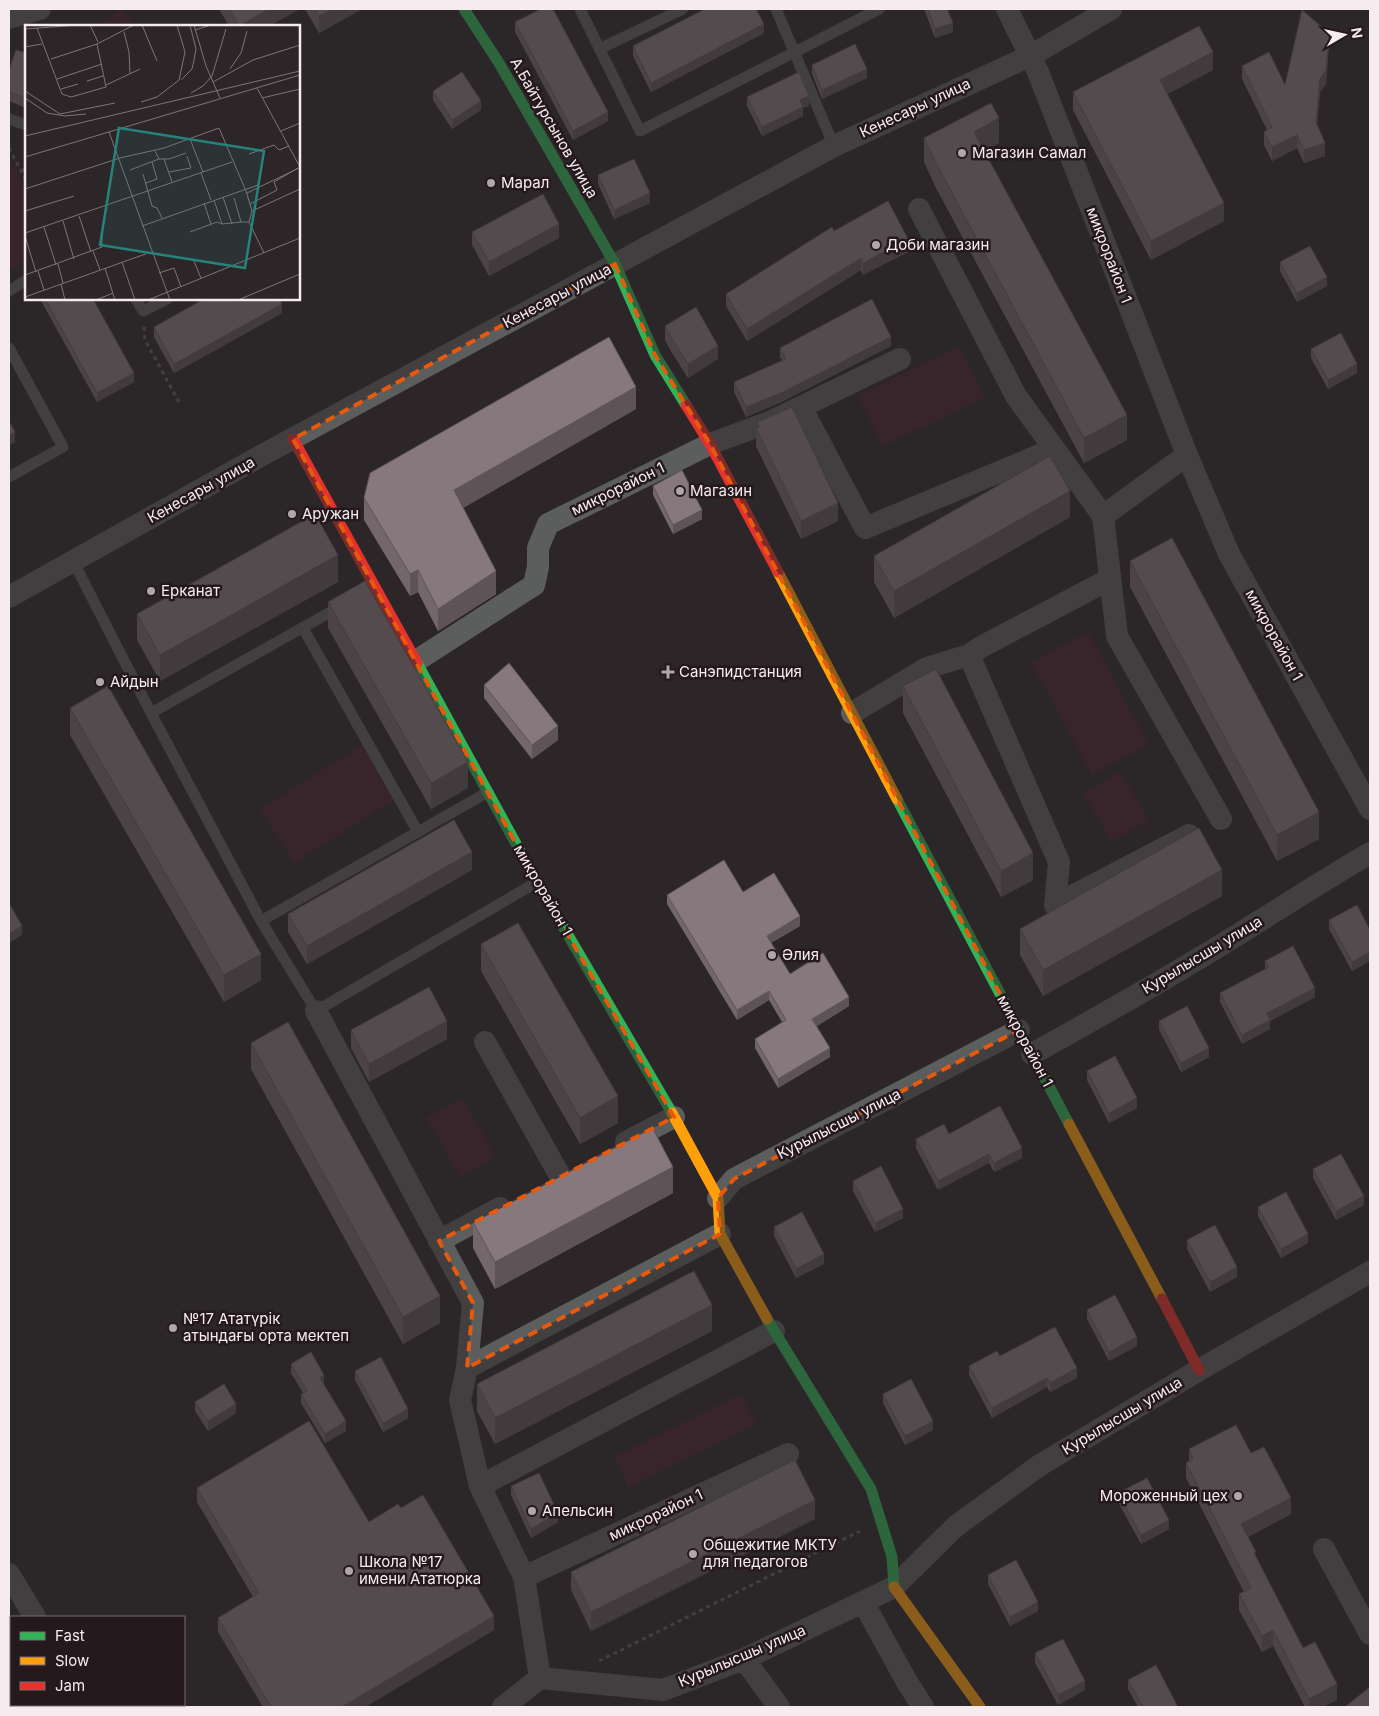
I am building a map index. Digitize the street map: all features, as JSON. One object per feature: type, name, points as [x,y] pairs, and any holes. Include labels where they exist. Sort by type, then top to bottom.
[{"type":"street","points":[[9,18],[40,9]]},
{"type":"street","name":"А.Байтурсынов улица","points":[[464,9],[500,63],[615,264]]},
{"type":"street","name":"микрорайон 1","points":[[1007,9],[1041,81],[1187,455],[1229,554],[1370,809]]},
{"type":"street","name":"Кенесары улица","points":[[10,592],[73,561],[293,439],[834,146],[1030,56],[1111,9]]},
{"type":"street","points":[[920,209],[1016,396],[1103,516],[1117,636],[1221,819]]},
{"type":"street","name":"микрорайон 1","points":[[615,264],[655,355],[710,444],[1199,1370]]},
{"type":"street","name":"микрорайон 1","points":[[416,661],[534,585],[538,567],[538,548],[548,524],[710,444],[772,421],[900,359]]},
{"type":"street","points":[[801,407],[865,528],[1054,449]]},
{"type":"street","name":"микрорайон 1","points":[[293,439],[371,588],[416,661],[537,882],[674,1116],[718,1198]]},
{"type":"street","points":[[1103,516],[1187,455]]},
{"type":"street","points":[[852,713],[927,668],[970,655],[980,647],[1110,579]]},
{"type":"street","points":[[970,655],[1059,862],[1055,905],[1189,835]]},
{"type":"street","name":"Курылысшы улица","points":[[1032,1054],[1200,958],[1370,852]]},
{"type":"street","points":[[316,1011],[474,1303],[467,1368],[460,1400],[480,1486],[524,1577],[540,1678],[502,1707]]},
{"type":"street","name":"Курылысшы улица","points":[[718,1198],[734,1179],[1020,1030]]},
{"type":"street","points":[[484,1042],[560,1176]]},
{"type":"street","points":[[604,1153],[674,1116]]},
{"type":"street","points":[[718,1198],[720,1234],[774,1331],[871,1489],[892,1557],[894,1587],[980,1707]]},
{"type":"street","points":[[439,1241],[516,1199]]},
{"type":"street","points":[[467,1368],[720,1234]]},
{"type":"street","name":"Курылысшы улица","points":[[540,1678],[668,1699],[744,1659],[894,1587],[956,1526],[1040,1465],[1199,1370],[1370,1272]]},
{"type":"street","points":[[480,1486],[774,1331]]},
{"type":"street","name":"микрорайон 1","points":[[524,1577],[788,1454]]},
{"type":"street","points":[[1324,1549],[1370,1634]]},
{"type":"street","points":[[9,1574],[34,1616]]},
{"type":"street","points":[[863,1602],[923,1707]]},
{"type":"street","points":[[744,1659],[779,1707]]},
{"type":"lane","points":[[580,9],[598,49],[640,131],[880,9]]},
{"type":"lane","points":[[598,49],[683,9]]},
{"type":"lane","points":[[776,9],[834,146]]},
{"type":"lane","points":[[9,119],[25,125]]},
{"type":"lane","points":[[9,290],[25,281]]},
{"type":"lane","points":[[137,300],[143,312],[165,300]]},
{"type":"lane","points":[[9,348],[63,447],[9,477]]},
{"type":"lane","points":[[73,561],[261,921],[316,1011],[537,882]]},
{"type":"lane","points":[[151,713],[351,600]]},
{"type":"lane","points":[[302,628],[418,832]]},
{"type":"lane","points":[[261,921],[488,792]]},
{"type":"path","points":[[9,148],[25,179]]},
{"type":"path","points":[[21,171],[25,169]]},
{"type":"path","points":[[143,312],[145,340],[180,402]]},
{"type":"path","points":[[596,1662],[880,1521]]},
{"type":"highlighted area","points":[[615,264],[655,355],[710,444],[1019,1030],[734,1179],[718,1198],[720,1234],[467,1368],[473,1303],[439,1241],[674,1117],[537,882],[293,439]]},
{"type":"shaded area","points":[[123,9],[134,25],[99,25]]},
{"type":"shaded area","points":[[9,156],[25,187],[25,262],[9,270]]},
{"type":"shaded area","points":[[960,346],[985,397],[883,447],[858,395]]},
{"type":"shaded area","points":[[1088,631],[1149,745],[1092,775],[1031,662]]},
{"type":"shaded area","points":[[363,744],[397,798],[294,863],[260,809]]},
{"type":"shaded area","points":[[1120,771],[1149,820],[1112,842],[1083,793]]},
{"type":"shaded area","points":[[462,1098],[496,1157],[460,1177],[427,1118]]},
{"type":"shaded area","points":[[741,1394],[756,1424],[628,1487],[614,1457]]},
{"type":"building","points":[[229,9],[269,9],[241,25],[238,25]]},
{"type":"building","points":[[315,9],[332,9],[319,16]]},
{"type":"building","points":[[541,9],[553,9],[608,112],[573,131],[515,22]]},
{"type":"building","points":[[705,9],[756,9],[764,24],[651,83],[633,46]]},
{"type":"building","points":[[928,9],[947,9],[953,23],[935,29]]},
{"type":"building","points":[[1302,10],[1329,33],[1326,70],[1320,79],[1316,122],[1325,143],[1304,150],[1297,135],[1272,147],[1264,132],[1272,127],[1242,66],[1269,52],[1285,85]]},
{"type":"building","points":[[1199,26],[1213,52],[1160,80],[1224,203],[1151,241],[1073,92]]},
{"type":"building","points":[[855,44],[867,69],[822,90],[812,65]]},
{"type":"building","points":[[16,50],[25,53],[25,98],[9,92],[9,70]]},
{"type":"building","points":[[462,72],[481,101],[452,120],[433,91]]},
{"type":"building","points":[[799,72],[809,96],[800,100],[803,107],[762,127],[747,97]]},
{"type":"building","points":[[991,103],[999,118],[974,132],[1127,415],[1084,438],[924,138]]},
{"type":"building","points":[[634,159],[650,193],[614,210],[598,175]]},
{"type":"building","points":[[543,194],[559,224],[489,262],[472,232]]},
{"type":"building","points":[[888,201],[908,239],[863,263],[861,258],[747,329],[726,294],[832,227],[834,231]]},
{"type":"building","points":[[1310,246],[1327,277],[1297,293],[1280,262]]},
{"type":"building","points":[[872,299],[891,337],[781,393],[746,407],[734,382],[786,359],[780,348]]},
{"type":"building","points":[[46,300],[94,300],[134,373],[97,393]]},
{"type":"building","points":[[202,300],[280,300],[282,304],[174,364],[154,327]]},
{"type":"building","points":[[696,307],[718,346],[688,364],[665,326]]},
{"type":"building","points":[[1341,333],[1357,364],[1328,380],[1311,349]]},
{"type":"building","points":[[609,337],[636,387],[454,490],[496,571],[438,609],[418,570],[410,574],[364,498],[370,473]]},
{"type":"building","points":[[792,407],[838,503],[801,521],[756,428],[759,427],[757,422]]},
{"type":"building","points":[[9,421],[15,432],[9,436]]},
{"type":"building","points":[[1050,456],[1070,491],[894,591],[874,556]]},
{"type":"building","points":[[682,470],[702,510],[673,525],[653,486]]},
{"type":"building","points":[[315,514],[338,555],[160,655],[137,614]]},
{"type":"building","points":[[1172,538],[1319,812],[1277,835],[1130,561]]},
{"type":"building","points":[[365,581],[468,762],[431,783],[328,602]]},
{"type":"building","points":[[509,663],[558,726],[532,745],[484,685]]},
{"type":"building","points":[[936,669],[1033,853],[1001,871],[903,686]]},
{"type":"building","points":[[108,686],[261,954],[224,975],[70,708]]},
{"type":"building","points":[[454,820],[472,852],[307,946],[288,914]]},
{"type":"building","points":[[1199,828],[1222,870],[1043,970],[1020,929]]},
{"type":"building","points":[[724,860],[743,892],[774,873],[800,916],[767,936],[790,974],[823,953],[849,997],[812,1019],[830,1048],[778,1079],[755,1039],[786,1020],[769,991],[737,1010],[667,895]]},
{"type":"building","points":[[9,903],[22,926],[9,934]]},
{"type":"building","points":[[1357,905],[1370,930],[1370,952],[1352,962],[1329,920]]},
{"type":"building","points":[[518,923],[618,1096],[580,1118],[481,944]]},
{"type":"building","points":[[1293,946],[1315,988],[1267,1013],[1270,1020],[1242,1035],[1220,993],[1269,967],[1265,961]]},
{"type":"building","points":[[429,987],[447,1021],[369,1064],[351,1030]]},
{"type":"building","points":[[1187,1006],[1209,1048],[1181,1063],[1159,1021]]},
{"type":"building","points":[[288,1022],[440,1296],[403,1317],[251,1043]]},
{"type":"building","points":[[1115,1056],[1137,1098],[1109,1113],[1087,1071]]},
{"type":"building","points":[[1000,1106],[1022,1148],[994,1163],[989,1154],[938,1181],[916,1139],[944,1124],[949,1134]]},
{"type":"building","points":[[652,1127],[673,1167],[495,1262],[473,1222]]},
{"type":"building","points":[[1341,1154],[1364,1196],[1336,1211],[1313,1169]]},
{"type":"building","points":[[881,1166],[903,1209],[875,1223],[853,1181]]},
{"type":"building","points":[[1286,1192],[1308,1234],[1281,1249],[1258,1207]]},
{"type":"building","points":[[802,1212],[824,1254],[796,1269],[774,1227]]},
{"type":"building","points":[[1215,1225],[1237,1267],[1210,1282],[1187,1240]]},
{"type":"building","points":[[694,1271],[712,1305],[495,1418],[477,1384]]},
{"type":"building","points":[[1115,1295],[1137,1337],[1109,1352],[1087,1310]]},
{"type":"building","points":[[1055,1327],[1077,1368],[1050,1383],[1047,1378],[992,1408],[969,1366],[997,1351],[1000,1356]]},
{"type":"building","points":[[311,1352],[324,1375],[320,1378],[346,1421],[325,1434],[301,1394],[307,1391],[291,1364]]},
{"type":"building","points":[[381,1357],[408,1409],[383,1423],[355,1371]]},
{"type":"building","points":[[911,1379],[933,1421],[905,1436],[883,1394]]},
{"type":"building","points":[[224,1384],[236,1404],[208,1421],[195,1402]]},
{"type":"building","name":"Школа №17 имени Ататюрка","points":[[309,1421],[369,1522],[398,1504],[401,1508],[423,1495],[494,1616],[342,1707],[271,1707],[218,1618],[259,1593],[197,1488]]},
{"type":"building","points":[[1236,1425],[1251,1453],[1264,1447],[1291,1498],[1241,1524],[1303,1648],[1315,1642],[1337,1684],[1309,1699],[1273,1630],[1262,1636],[1239,1594],[1251,1588],[1186,1463],[1193,1459],[1189,1449]]},
{"type":"building","name":"Общежитие МКТУ для педагогов","points":[[795,1460],[815,1500],[591,1612],[571,1572]]},
{"type":"building","points":[[539,1473],[558,1513],[531,1529],[511,1486]]},
{"type":"building","points":[[1147,1478],[1169,1520],[1141,1535],[1118,1493]]},
{"type":"building","points":[[1016,1560],[1038,1602],[1010,1617],[988,1575]]},
{"type":"building","points":[[1063,1639],[1085,1681],[1058,1695],[1035,1653]]},
{"type":"building","points":[[9,1651],[10,1706],[41,1707],[9,1707]]},
{"type":"building","points":[[1156,1665],[1178,1707],[1143,1707],[1128,1680]]},
{"type":"building","points":[[1370,1687],[1370,1707],[1346,1706]]},
{"type":"traffic: fast","points":[[464,9],[499,63],[615,264],[655,355],[686,405]]},
{"type":"traffic: fast","points":[[417,663],[537,882],[672,1113]]},
{"type":"traffic: fast","points":[[897,799],[1069,1124]]},
{"type":"traffic: fast","points":[[767,1319],[871,1489],[892,1557],[894,1587]]},
{"type":"traffic: slow","points":[[778,572],[897,799]]},
{"type":"traffic: slow","points":[[672,1113],[718,1198],[720,1234],[767,1319]]},
{"type":"traffic: slow","points":[[1069,1124],[1162,1299]]},
{"type":"traffic: slow","points":[[894,1587],[980,1707]]},
{"type":"traffic: jam","points":[[686,405],[710,444],[778,572]]},
{"type":"traffic: jam","points":[[293,439],[417,663]]},
{"type":"traffic: jam","points":[[1162,1299],[1199,1370]]},
{"type":"place","name":"Магазин Самал","points":[[962,153]]},
{"type":"place","name":"Марал","points":[[491,183]]},
{"type":"place","name":"Доби магазин","points":[[876,245]]},
{"type":"place","name":"Магазин","points":[[680,491]]},
{"type":"place","name":"Аружан","points":[[292,514]]},
{"type":"place","name":"Ерканат","points":[[151,591]]},
{"type":"place","name":"Санэпидстанция","points":[[668,672]]},
{"type":"place","name":"Айдын","points":[[100,682]]},
{"type":"place","name":"Әлия","points":[[772,955]]},
{"type":"place","name":"№17 Ататүрік атындағы орта мектеп","points":[[173,1328]]},
{"type":"place","name":"Мороженный цех","points":[[1238,1496]]},
{"type":"place","name":"Апельсин","points":[[532,1511]]},
{"type":"place","name":"Общежитие МКТУ для педагогов","points":[[693,1554]]},
{"type":"place","name":"Школа №17 имени Ататюрка","points":[[349,1571]]}]
